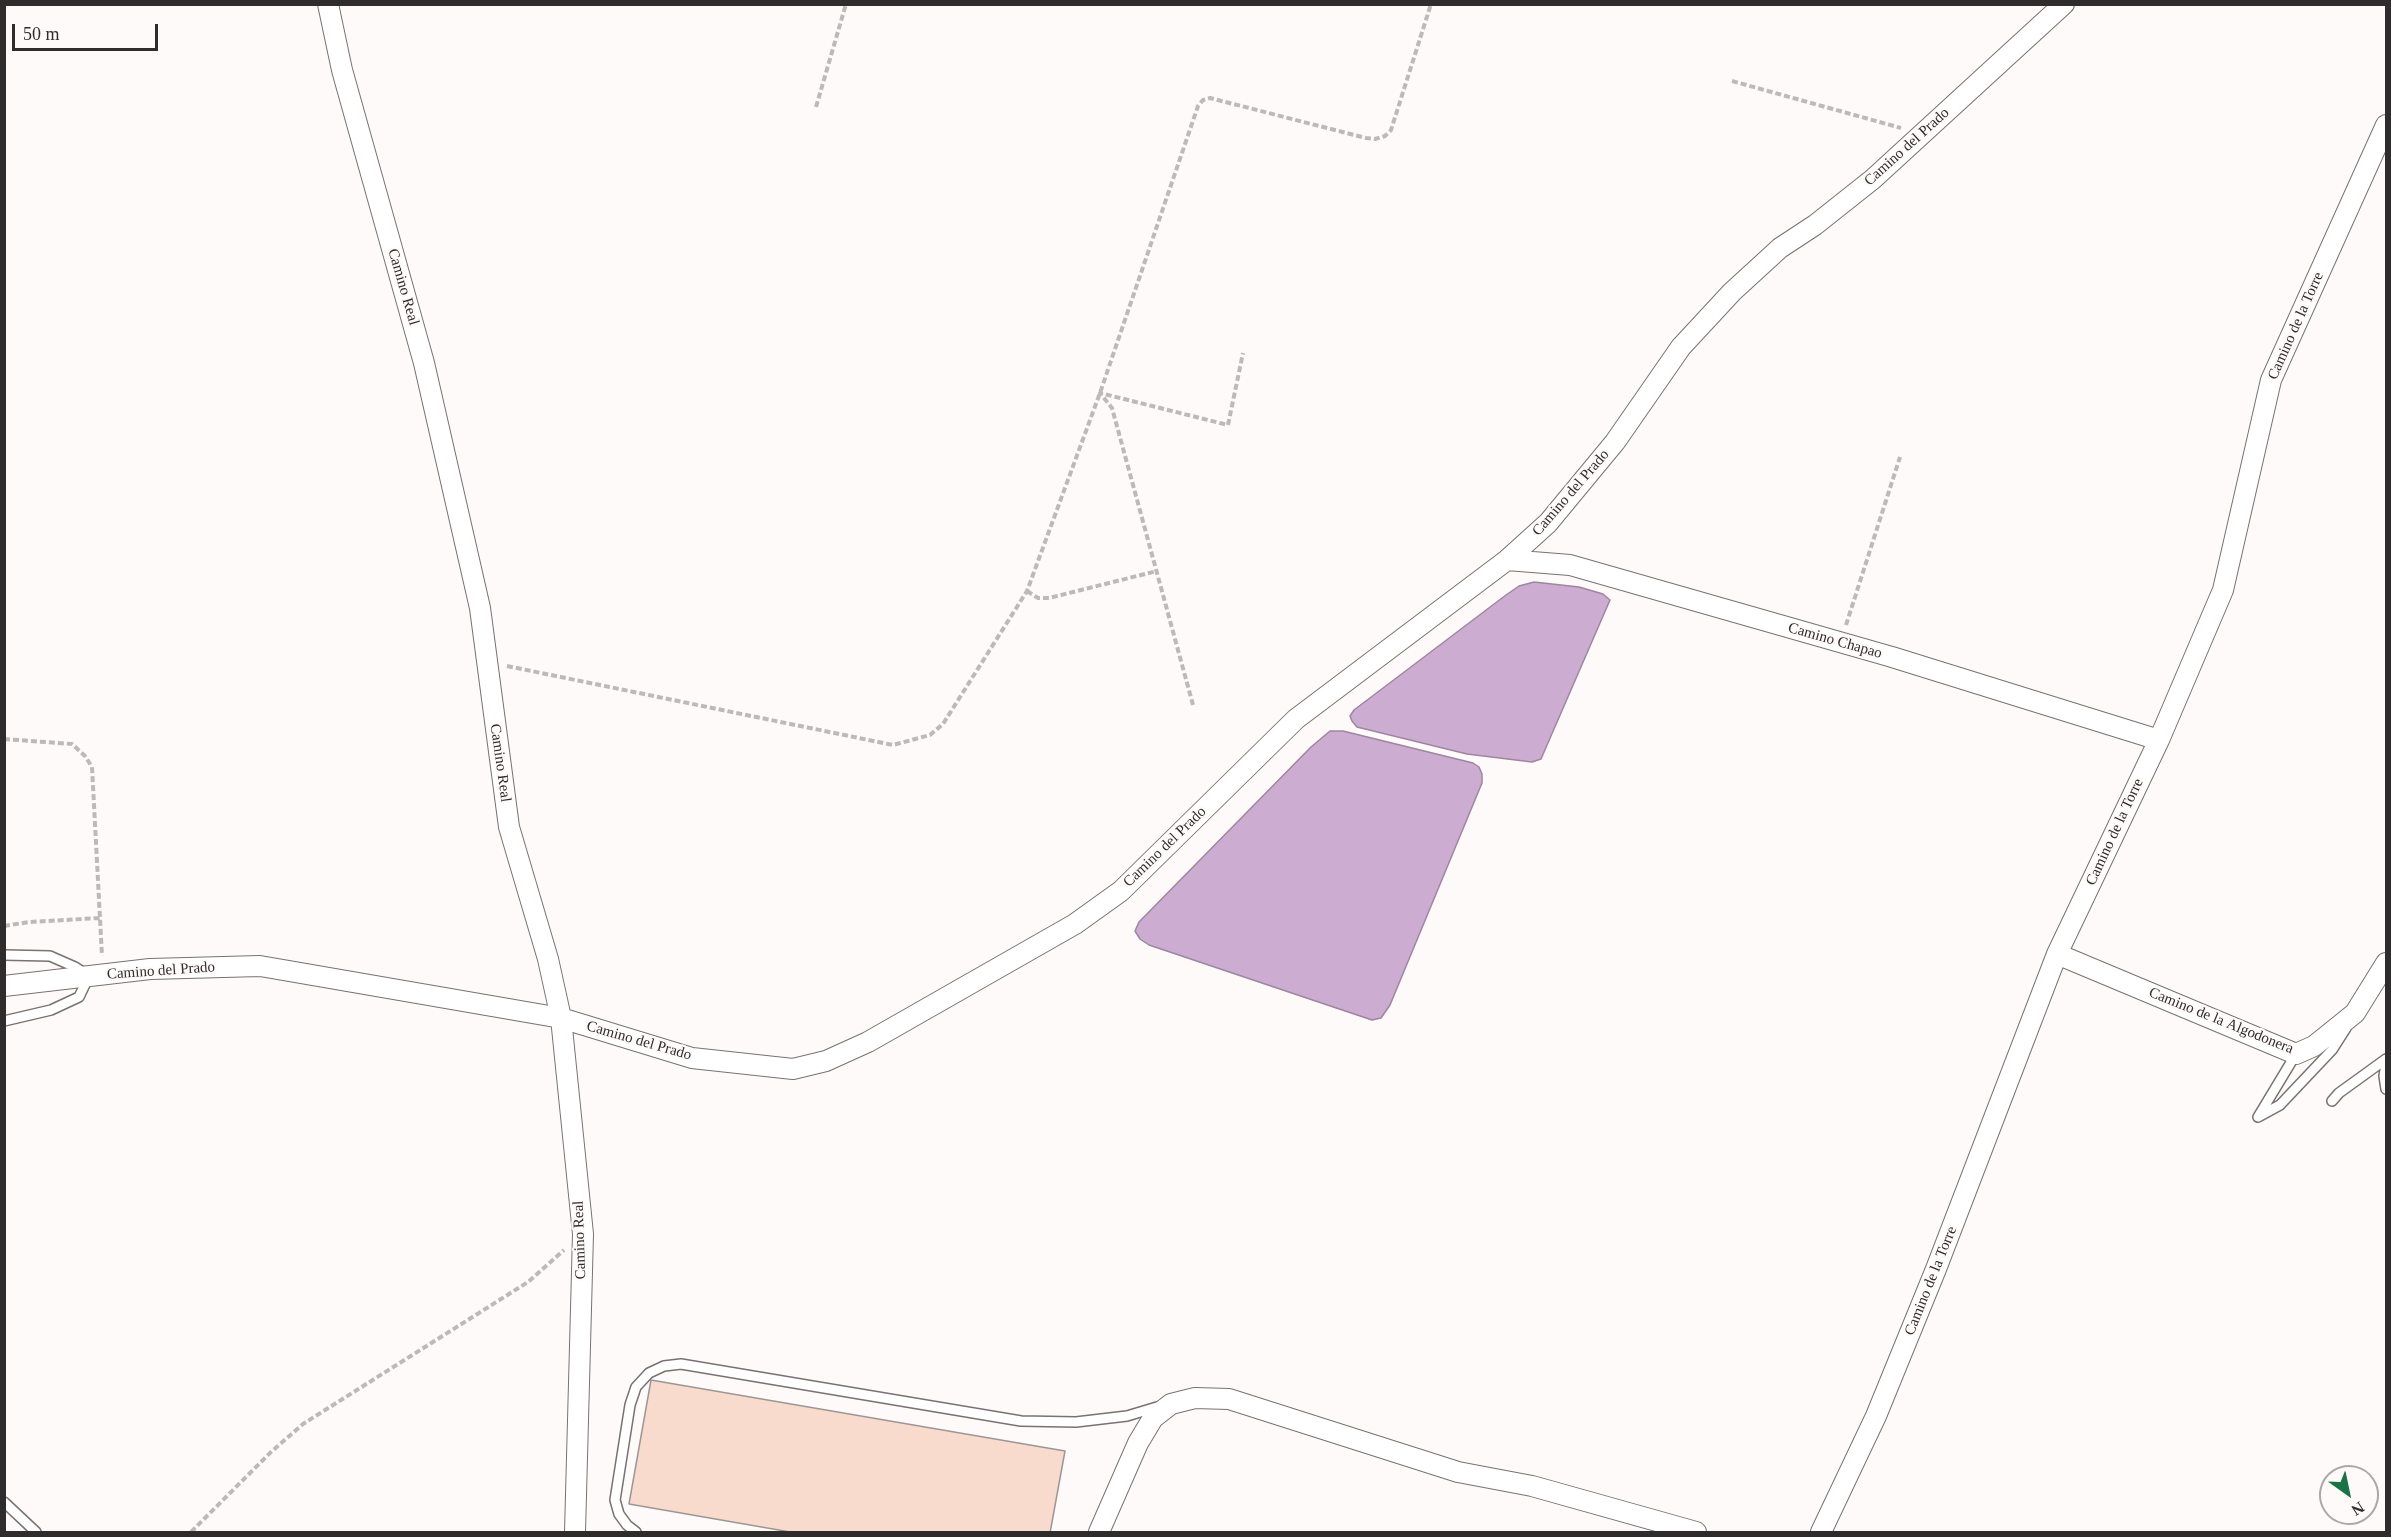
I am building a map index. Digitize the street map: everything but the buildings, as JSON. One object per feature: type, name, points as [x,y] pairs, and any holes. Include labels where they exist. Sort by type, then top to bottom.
[{"type":"street","name":"Camino Real","points":[[328,4],[342,70],[424,363],[480,608],[509,827],[548,959],[561,1018],[583,1234],[575,1533]]},
{"type":"street","name":"Camino del Prado","points":[[4,986],[150,969],[260,966],[561,1018],[693,1058],[793,1069],[826,1061],[868,1042],[1076,924],[1121,891],[1296,719],[1507,560],[1548,523],[1615,442],[1682,347],[1732,292],[1780,248],[1815,225],[1848,199],[2064,4]]},
{"type":"street","name":"Camino de la Torre","points":[[1821,1533],[1875,1416],[1936,1269],[2058,954],[2158,740],[2223,590],[2271,380],[2386,125]]},
{"type":"street","name":"Camino Chapao","points":[[1507,560],[1570,565],[1840,642],[2158,740]]},
{"type":"street","name":"Camino de la Algodonera","points":[[2058,954],[2295,1054],[2314,1046],[2355,1013],[2386,963]]},
{"type":"street","points":[[1099,1533],[1138,1443],[1153,1418],[1171,1404],[1195,1398],[1229,1398],[1458,1472],[1532,1486],[1696,1533]]},
{"type":"lane","points":[[4,955],[50,956],[96,975],[79,997],[51,1010],[4,1021]]},
{"type":"lane","points":[[2295,1054],[2258,1118],[2280,1105],[2301,1084],[2332,1050],[2355,1013]]},
{"type":"lane","points":[[2332,1101],[2339,1093],[2386,1059]]},
{"type":"lane","points":[[2386,1064],[2384,1076],[2386,1089]]},
{"type":"lane","points":[[636,1533],[623,1520],[615,1500],[630,1405],[636,1387],[649,1373],[664,1366],[681,1364],[1021,1421],[1076,1422],[1128,1416],[1171,1404]]},
{"type":"lane","points":[[4,1502],[36,1533]]},
{"type":"path","points":[[816,107],[846,4]]},
{"type":"path","points":[[487,662],[893,745],[930,735],[943,724],[1027,591],[1100,393],[1198,106],[1203,100],[1210,98],[1366,138],[1385,136],[1391,130],[1431,4]]},
{"type":"path","points":[[1732,81],[1922,134]]},
{"type":"path","points":[[1100,393],[1228,426],[1243,353]]},
{"type":"path","points":[[1100,393],[1112,408],[1193,705]]},
{"type":"path","points":[[1840,642],[1900,457]]},
{"type":"path","points":[[1027,591],[1038,598],[1049,598],[1157,571]]},
{"type":"path","points":[[4,739],[72,744],[85,756],[92,767],[100,918],[96,975]]},
{"type":"path","points":[[4,926],[29,922],[100,918]]},
{"type":"path","points":[[191,1533],[303,1424],[528,1281],[583,1234]]},
{"type":"shaded area","points":[[1534,582],[1579,587],[1603,594],[1610,600],[1541,759],[1532,762],[1467,754],[1357,727],[1352,721],[1350,716],[1354,710],[1506,595],[1519,586]]},
{"type":"shaded area","points":[[1330,731],[1343,731],[1473,763],[1479,767],[1482,774],[1482,783],[1390,1005],[1381,1018],[1372,1020],[1149,945],[1140,939],[1135,931],[1139,922],[1311,747]]}]
